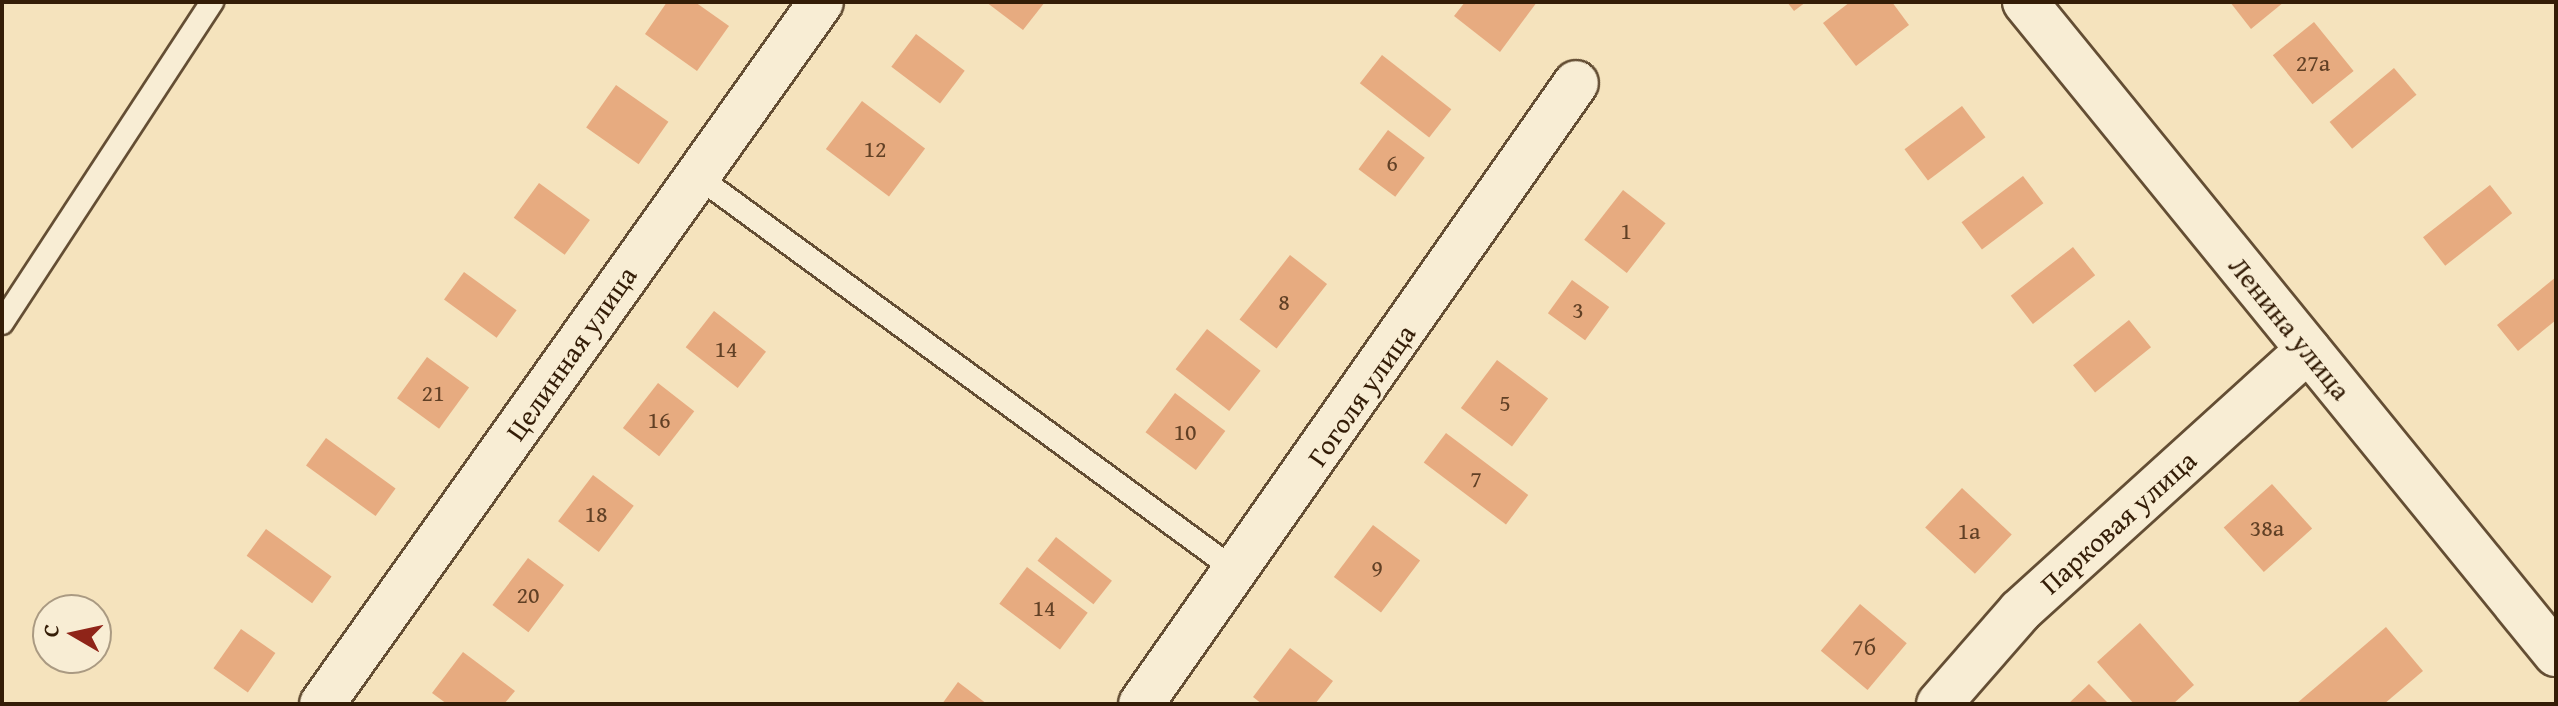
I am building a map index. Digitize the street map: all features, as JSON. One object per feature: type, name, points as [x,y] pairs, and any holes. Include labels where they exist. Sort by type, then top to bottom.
[{"type":"street","name":"Целинная улица","points":[[322,704],[821,2]]},
{"type":"street","name":"Ленина улица","points":[[2025,2],[2556,654]]},
{"type":"street","name":"Гоголя улица","points":[[1141,704],[1239,573],[1576,83]]},
{"type":"street","name":"Парковая улица","points":[[1939,704],[2020,611],[2308,350]]},
{"type":"lane","points":[[2,323],[212,2]]},
{"type":"lane","points":[[697,176],[1239,573]]},
{"type":"building","points":[[667,2],[695,2],[729,26],[697,71],[645,34]]},
{"type":"building","points":[[986,2],[1045,2],[1023,30]]},
{"type":"building","points":[[1465,2],[1537,2],[1500,52],[1454,16]]},
{"type":"building","points":[[1787,2],[1806,2],[1794,11]]},
{"type":"building","points":[[1850,2],[1892,2],[1909,25],[1856,66],[1823,23]]},
{"type":"building","points":[[2230,2],[2284,2],[2251,29]]},
{"type":"building","points":[[2314,22],[2354,71],[2312,104],[2273,55]]},
{"type":"building","points":[[916,34],[965,71],[940,103],[891,67]]},
{"type":"building","points":[[1382,55],[1451,109],[1429,138],[1360,83]]},
{"type":"building","points":[[2394,68],[2416,95],[2352,149],[2330,122]]},
{"type":"building","points":[[616,85],[668,122],[639,164],[586,128]]},
{"type":"building","points":[[862,101],[925,149],[889,196],[826,149]]},
{"type":"building","points":[[1962,106],[1985,137],[1928,180],[1904,149]]},
{"type":"building","points":[[1388,130],[1425,158],[1395,197],[1359,169]]},
{"type":"building","points":[[2023,176],[2043,203],[1982,249],[1962,222]]},
{"type":"building","points":[[539,183],[590,220],[565,255],[514,218]]},
{"type":"building","points":[[2490,185],[2512,213],[2445,266],[2423,237]]},
{"type":"building","points":[[1623,190],[1666,223],[1627,273],[1584,240]]},
{"type":"building","points":[[2073,247],[2095,275],[2033,324],[2011,296]]},
{"type":"building","points":[[1290,255],[1327,284],[1277,349],[1240,320]]},
{"type":"building","points":[[464,272],[517,310],[497,338],[444,300]]},
{"type":"building","points":[[2556,277],[2556,320],[2518,351],[2497,325]]},
{"type":"building","points":[[1572,280],[1609,307],[1585,340],[1548,313]]},
{"type":"building","points":[[714,311],[766,352],[738,388],[686,347]]},
{"type":"building","points":[[2129,320],[2151,347],[2095,393],[2073,365]]},
{"type":"building","points":[[1207,329],[1261,371],[1229,411],[1176,369]]},
{"type":"building","points":[[427,357],[469,388],[439,429],[397,398]]},
{"type":"building","points":[[1497,360],[1548,399],[1512,446],[1461,408]]},
{"type":"building","points":[[658,383],[694,411],[659,456],[623,428]]},
{"type":"building","points":[[1175,393],[1225,431],[1196,470],[1146,432]]},
{"type":"building","points":[[1446,433],[1528,495],[1506,525],[1424,463]]},
{"type":"building","points":[[326,438],[396,489],[376,516],[306,466]]},
{"type":"building","points":[[593,475],[634,506],[599,552],[558,521]]},
{"type":"building","points":[[2272,484],[2312,529],[2264,572],[2224,527]]},
{"type":"building","points":[[1962,488],[2012,534],[1975,574],[1925,527]]},
{"type":"building","points":[[1373,525],[1420,561],[1381,612],[1334,577]]},
{"type":"building","points":[[266,529],[332,577],[312,603],[247,556]]},
{"type":"building","points":[[1056,537],[1112,581],[1093,604],[1038,561]]},
{"type":"building","points":[[528,558],[564,585],[528,632],[492,605]]},
{"type":"building","points":[[1027,567],[1088,613],[1060,649],[999,604]]},
{"type":"building","points":[[1860,604],[1907,643],[1868,690],[1821,651]]},
{"type":"building","points":[[2140,623],[2194,685],[2173,704],[2134,704],[2097,662]]},
{"type":"building","points":[[2386,627],[2423,671],[2384,704],[2296,704]]},
{"type":"building","points":[[241,629],[275,653],[248,692],[213,668]]},
{"type":"building","points":[[1290,648],[1333,681],[1315,704],[1262,704],[1253,697]]},
{"type":"building","points":[[463,652],[515,691],[504,704],[447,704],[432,693]]},
{"type":"building","points":[[958,682],[987,704],[942,704]]},
{"type":"building","points":[[2089,684],[2109,704],[2068,704]]}]
